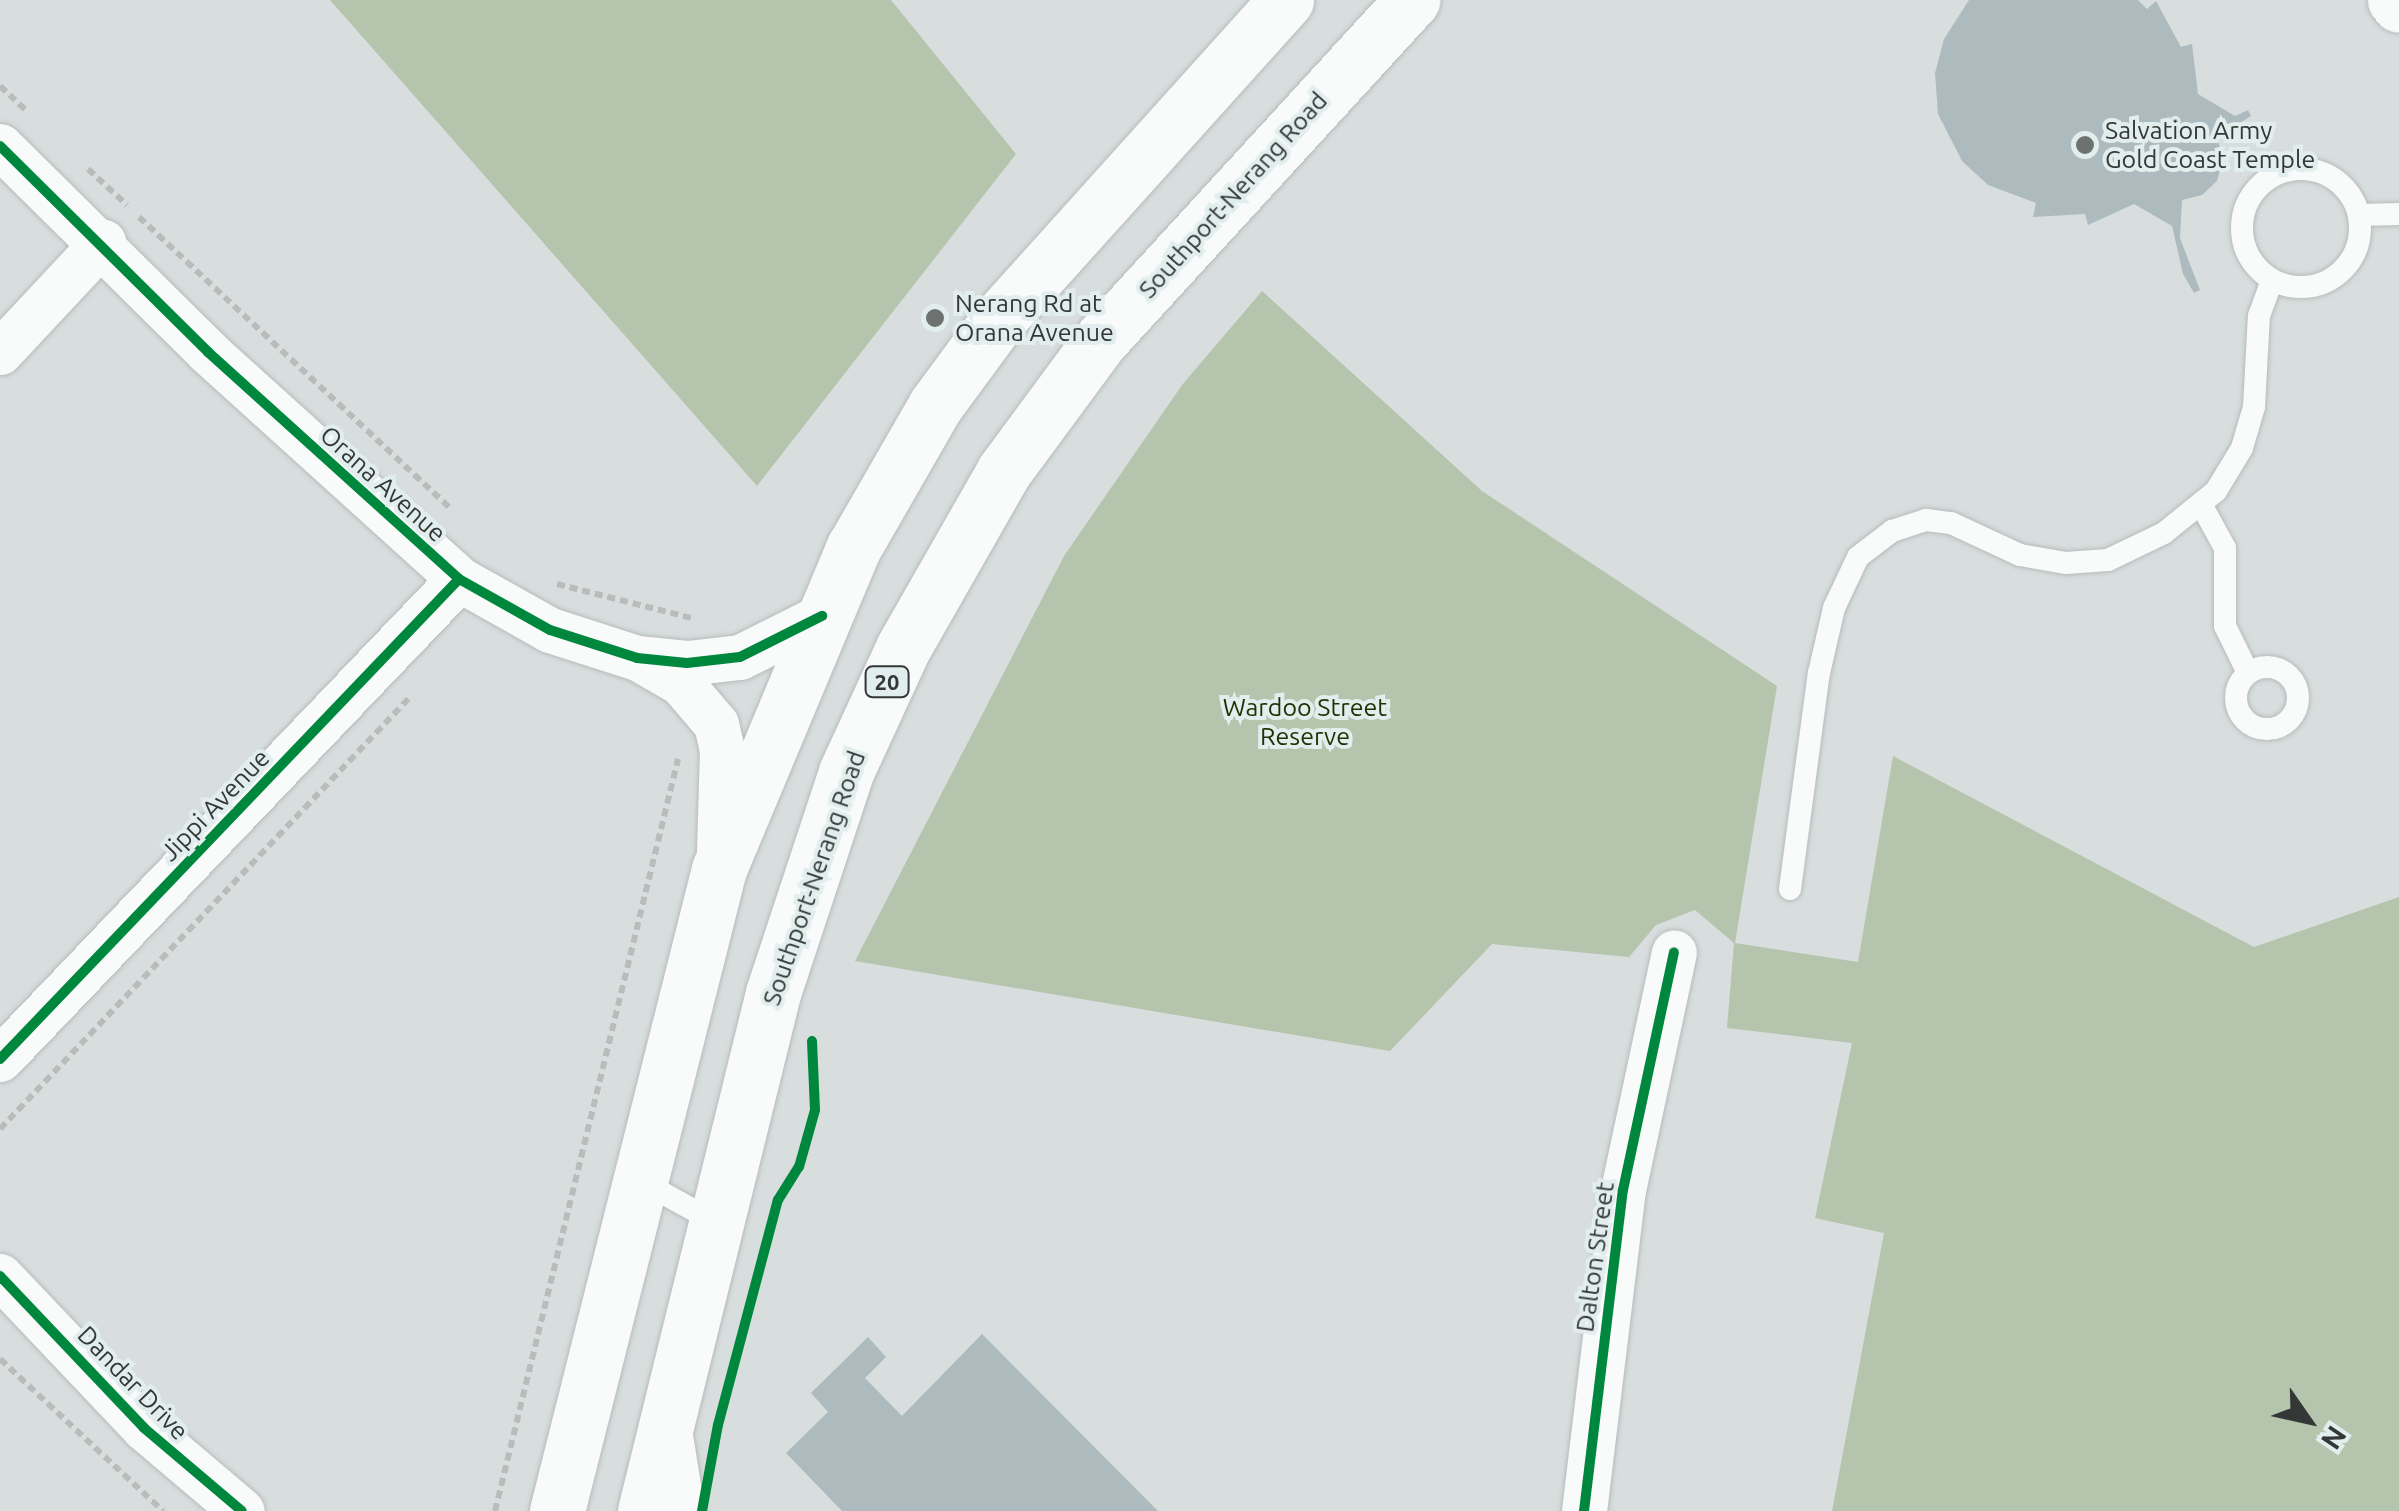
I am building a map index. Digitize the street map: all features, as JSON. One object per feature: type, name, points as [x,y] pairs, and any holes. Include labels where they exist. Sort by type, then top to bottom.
[{"type":"main road","points":[[555,1504],[719,869],[822,616],[896,470],[999,319],[1286,0]]},
{"type":"main road","name":"Southport-Nerang Road","points":[[645,1511],[773,994],[846,772],[902,648],[1004,472],[1099,342],[1412,0]]},
{"type":"main road","points":[[665,1436],[677,1511]]},
{"type":"street","name":"Orana Avenue","points":[[14,129],[103,242],[208,352],[459,580],[550,630],[638,658],[680,683],[716,724],[722,749],[719,869]]},
{"type":"street","points":[[0,352],[103,242]]},
{"type":"street","name":"Jippi Avenue","points":[[0,1059],[459,580]]},
{"type":"street","name":"Orana Avenue","points":[[638,658],[728,660],[822,616]]},
{"type":"street","name":"Dalton Street","points":[[1584,1511],[1623,1190],[1674,952]]},
{"type":"street","name":"Dandar Drive","points":[[0,1276],[144,1428],[242,1511]]},
{"type":"lane","points":[[2300,169],[2320,172],[2345,188],[2359,215],[2355,252],[2338,274],[2303,288],[2272,280],[2252,263],[2242,233],[2248,202],[2269,178],[2300,169]]},
{"type":"lane","points":[[2359,215],[2399,214]]},
{"type":"lane","points":[[1790,889],[1819,673],[1840,592],[1858,557],[1892,531],[1932,520],[2035,559],[2096,563],[2141,546],[2202,506],[2227,476],[2246,436],[2259,316],[2272,280]]},
{"type":"lane","points":[[2202,506],[2224,548],[2226,626],[2248,673]]},
{"type":"lane","points":[[639,1180],[718,1224]]},
{"type":"path","points":[[0,86],[14,129]]},
{"type":"path","points":[[86,166],[458,516]]},
{"type":"path","points":[[543,580],[650,603],[714,625]]},
{"type":"path","points":[[0,1129],[423,683]]},
{"type":"path","points":[[495,1511],[676,762],[686,748]]},
{"type":"path","points":[[0,1359],[163,1511]]},
{"type":"green space","points":[[330,0],[891,0],[1016,154],[757,486]]},
{"type":"green space","name":"Wardoo Street Reserve","points":[[1262,291],[1482,491],[1777,686],[1735,943],[1858,962],[1893,756],[2254,947],[2399,897],[2399,1511],[1832,1511],[1884,1233],[1815,1218],[1852,1043],[1727,1028],[1734,943],[1695,910],[1656,925],[1629,957],[1492,944],[1390,1051],[855,961],[1064,556],[1182,385]]},
{"type":"building","name":"Salvation Army Gold Coast Temple","points":[[1969,0],[2138,0],[2147,9],[2156,1],[2181,47],[2192,44],[2198,94],[2235,116],[2248,110],[2251,116],[2217,137],[2223,160],[2217,181],[2202,195],[2182,200],[2180,238],[2200,290],[2194,293],[2183,274],[2172,226],[2134,204],[2088,225],[2085,214],[2033,217],[2036,203],[1988,185],[1962,161],[1938,114],[1935,73],[1944,39]]},
{"type":"building","points":[[982,1334],[1158,1511],[842,1511],[786,1453],[828,1412],[811,1393],[868,1337],[886,1357],[865,1378],[902,1416]]},
{"type":"cycle path","points":[[0,146],[208,352],[459,579],[550,630],[637,658],[687,663],[740,657],[822,616]]},
{"type":"cycle path","points":[[0,1059],[459,579]]},
{"type":"cycle path","points":[[1584,1511],[1623,1190],[1674,952]]},
{"type":"cycle path","points":[[702,1511],[718,1425],[778,1200],[799,1167],[815,1110],[812,1041]]},
{"type":"cycle path","points":[[0,1276],[144,1428],[242,1511]]},
{"type":"place","name":"Salvation Army Gold Coast Temple","points":[[2085,145]]},
{"type":"place","name":"Nerang Rd at Orana Avenue","points":[[935,318]]}]
